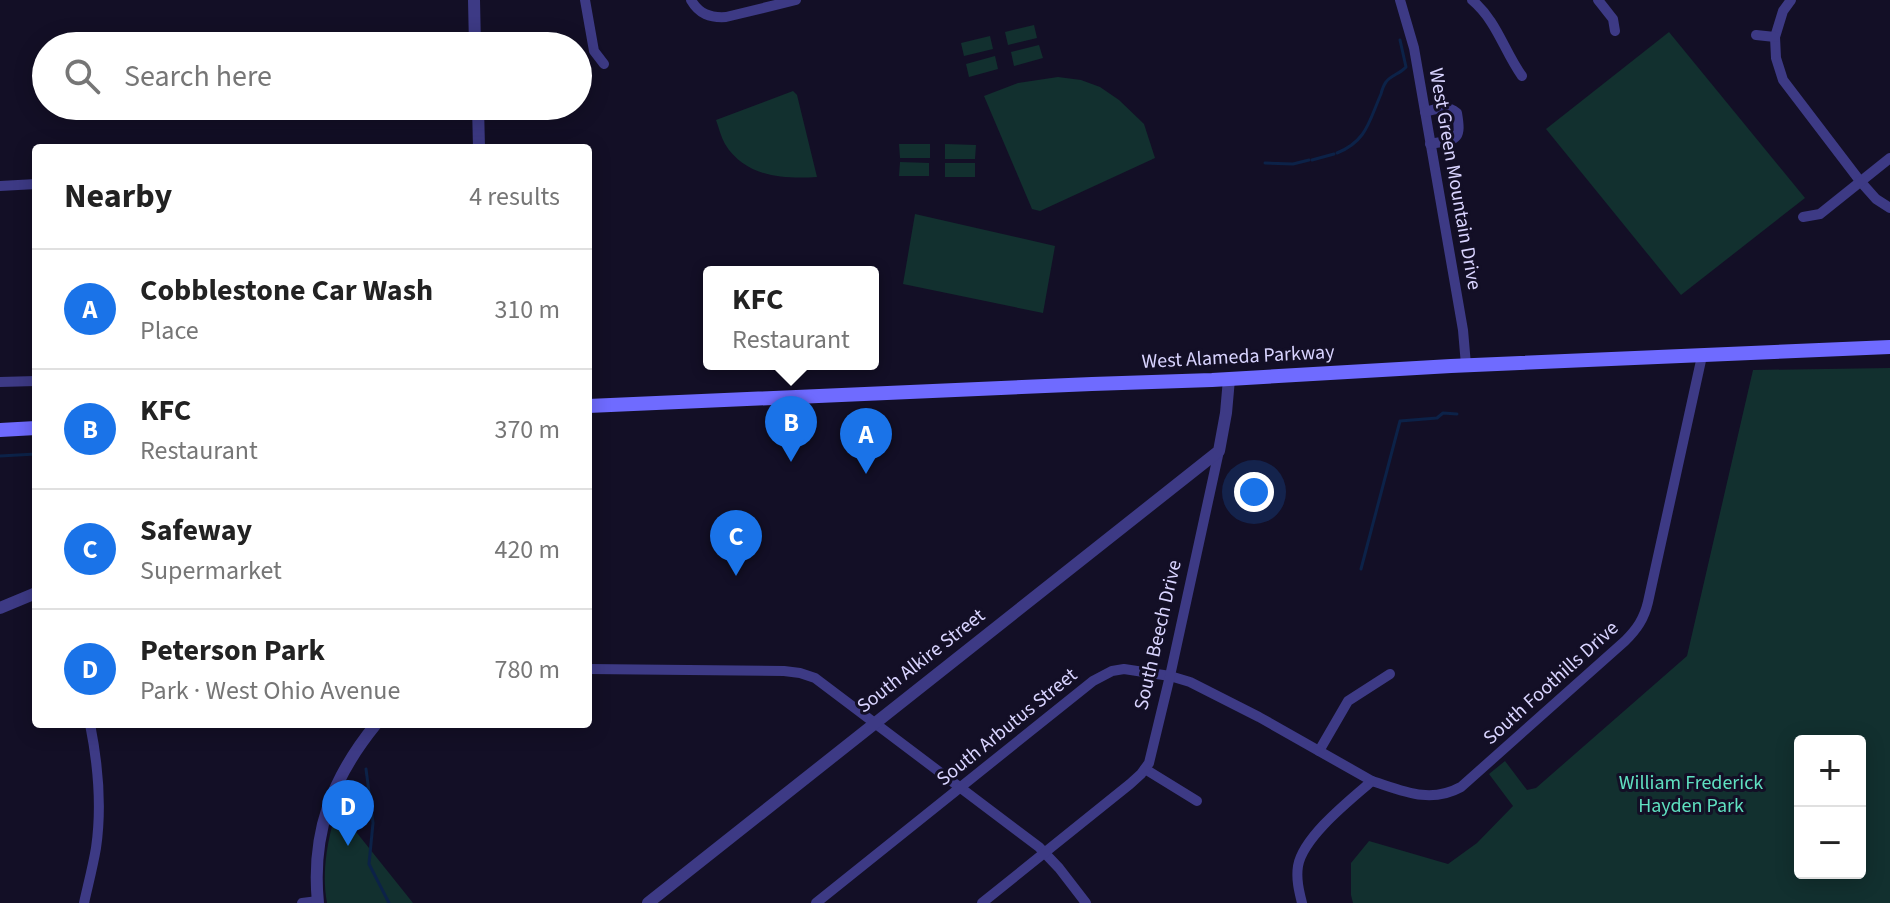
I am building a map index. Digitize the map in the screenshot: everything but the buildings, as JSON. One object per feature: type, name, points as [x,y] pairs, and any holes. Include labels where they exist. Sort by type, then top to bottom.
[{"type":"main road","name":"West Alameda Parkway","points":[[592,406],[1890,347]]},
{"type":"main road","points":[[0,430],[32,428]]},
{"type":"street","points":[[474,0],[475,32]]},
{"type":"street","points":[[585,0],[590,32]]},
{"type":"street","points":[[691,0],[697,10],[716,18],[796,0]]},
{"type":"street","points":[[1472,0],[1492,22],[1522,76]]},
{"type":"street","points":[[1598,0],[1615,23],[1615,31]]},
{"type":"street","points":[[1791,0],[1783,11],[1775,37],[1777,65],[1783,80],[1860,181],[1876,199],[1890,208]]},
{"type":"street","name":"West Green Mountain Drive","points":[[1402,1],[1414,48],[1463,330],[1466,365]]},
{"type":"street","points":[[1756,35],[1775,37]]},
{"type":"street","points":[[592,44],[604,64]]},
{"type":"street","points":[[1425,112],[1450,108],[1457,113],[1459,134],[1456,138],[1430,144]]},
{"type":"street","points":[[478,120],[479,144]]},
{"type":"street","points":[[1803,217],[1820,214],[1890,158]]},
{"type":"street","points":[[0,186],[32,184]]},
{"type":"street","name":"South Foothills Drive","points":[[1372,781],[1425,797],[1447,794],[1461,787],[1638,627],[1648,602],[1702,356]]},
{"type":"street","name":"South Beech Drive","points":[[1145,769],[1151,757],[1170,676],[1219,451],[1229,379]]},
{"type":"street","points":[[0,382],[32,381]]},
{"type":"street","name":"South Alkire Street","points":[[648,903],[1219,451]]},
{"type":"street","points":[[0,608],[32,595]]},
{"type":"street","points":[[592,669],[768,671],[800,673],[815,678],[1045,853],[1086,903]]},
{"type":"street","name":"South Arbutus Street","points":[[816,903],[1070,698],[1103,675],[1124,669],[1170,676],[1204,688],[1372,781]]},
{"type":"street","points":[[1319,751],[1348,701],[1390,674]]},
{"type":"street","points":[[84,903],[96,848],[97,760],[91,728]]},
{"type":"street","points":[[302,903],[318,902],[319,849],[328,807],[342,773],[373,728]]},
{"type":"street","points":[[982,903],[1145,769],[1197,801]]},
{"type":"street","points":[[1302,903],[1297,874],[1303,851],[1343,806],[1372,781]]},
{"type":"green space","points":[[1034,25],[1037,38],[1008,45],[1005,32]]},
{"type":"green space","points":[[1669,32],[1805,198],[1681,295],[1546,129]]},
{"type":"green space","points":[[990,36],[993,49],[964,56],[961,43]]},
{"type":"green space","points":[[1039,45],[1043,58],[1014,66],[1011,52]]},
{"type":"green space","points":[[995,56],[998,69],[969,77],[966,64]]},
{"type":"green space","points":[[1058,77],[1081,80],[1100,87],[1119,100],[1144,124],[1155,158],[1040,211],[1032,209],[984,96],[1018,83]]},
{"type":"green space","points":[[793,91],[797,95],[817,177],[766,174],[743,163],[725,144],[716,120]]},
{"type":"green space","points":[[899,144],[930,144],[930,158],[900,158]]},
{"type":"green space","points":[[945,144],[976,145],[975,159],[945,159]]},
{"type":"green space","points":[[900,162],[929,163],[929,176],[899,176]]},
{"type":"green space","points":[[945,163],[975,163],[975,177],[945,177]]},
{"type":"green space","points":[[915,214],[1055,246],[1043,313],[903,284]]},
{"type":"green space","name":"William Frederick Hayden Park","points":[[1890,368],[1890,903],[1353,903],[1351,863],[1369,841],[1448,864],[1477,843],[1513,806],[1489,774],[1505,761],[1527,790],[1536,788],[1687,656],[1753,370]]},
{"type":"green space","points":[[337,808],[413,903],[327,903],[326,855]]},
{"type":"waterway","points":[[1337,153],[1361,136],[1385,84],[1406,67],[1400,40]]},
{"type":"waterway","points":[[1312,160],[1334,154]]},
{"type":"waterway","points":[[1265,163],[1293,164],[1309,160]]},
{"type":"waterway","points":[[1361,569],[1400,421],[1437,418],[1443,413],[1457,414]]},
{"type":"waterway","points":[[0,456],[32,454]]},
{"type":"waterway","points":[[366,769],[373,823],[369,864],[389,903]]},
{"type":"place","name":"KFC","points":[[791,462]]},
{"type":"place","name":"Cobblestone Car Wash","points":[[866,474]]},
{"type":"place","name":"Safeway","points":[[736,576]]},
{"type":"place","name":"Peterson Park","points":[[348,846]]}]
